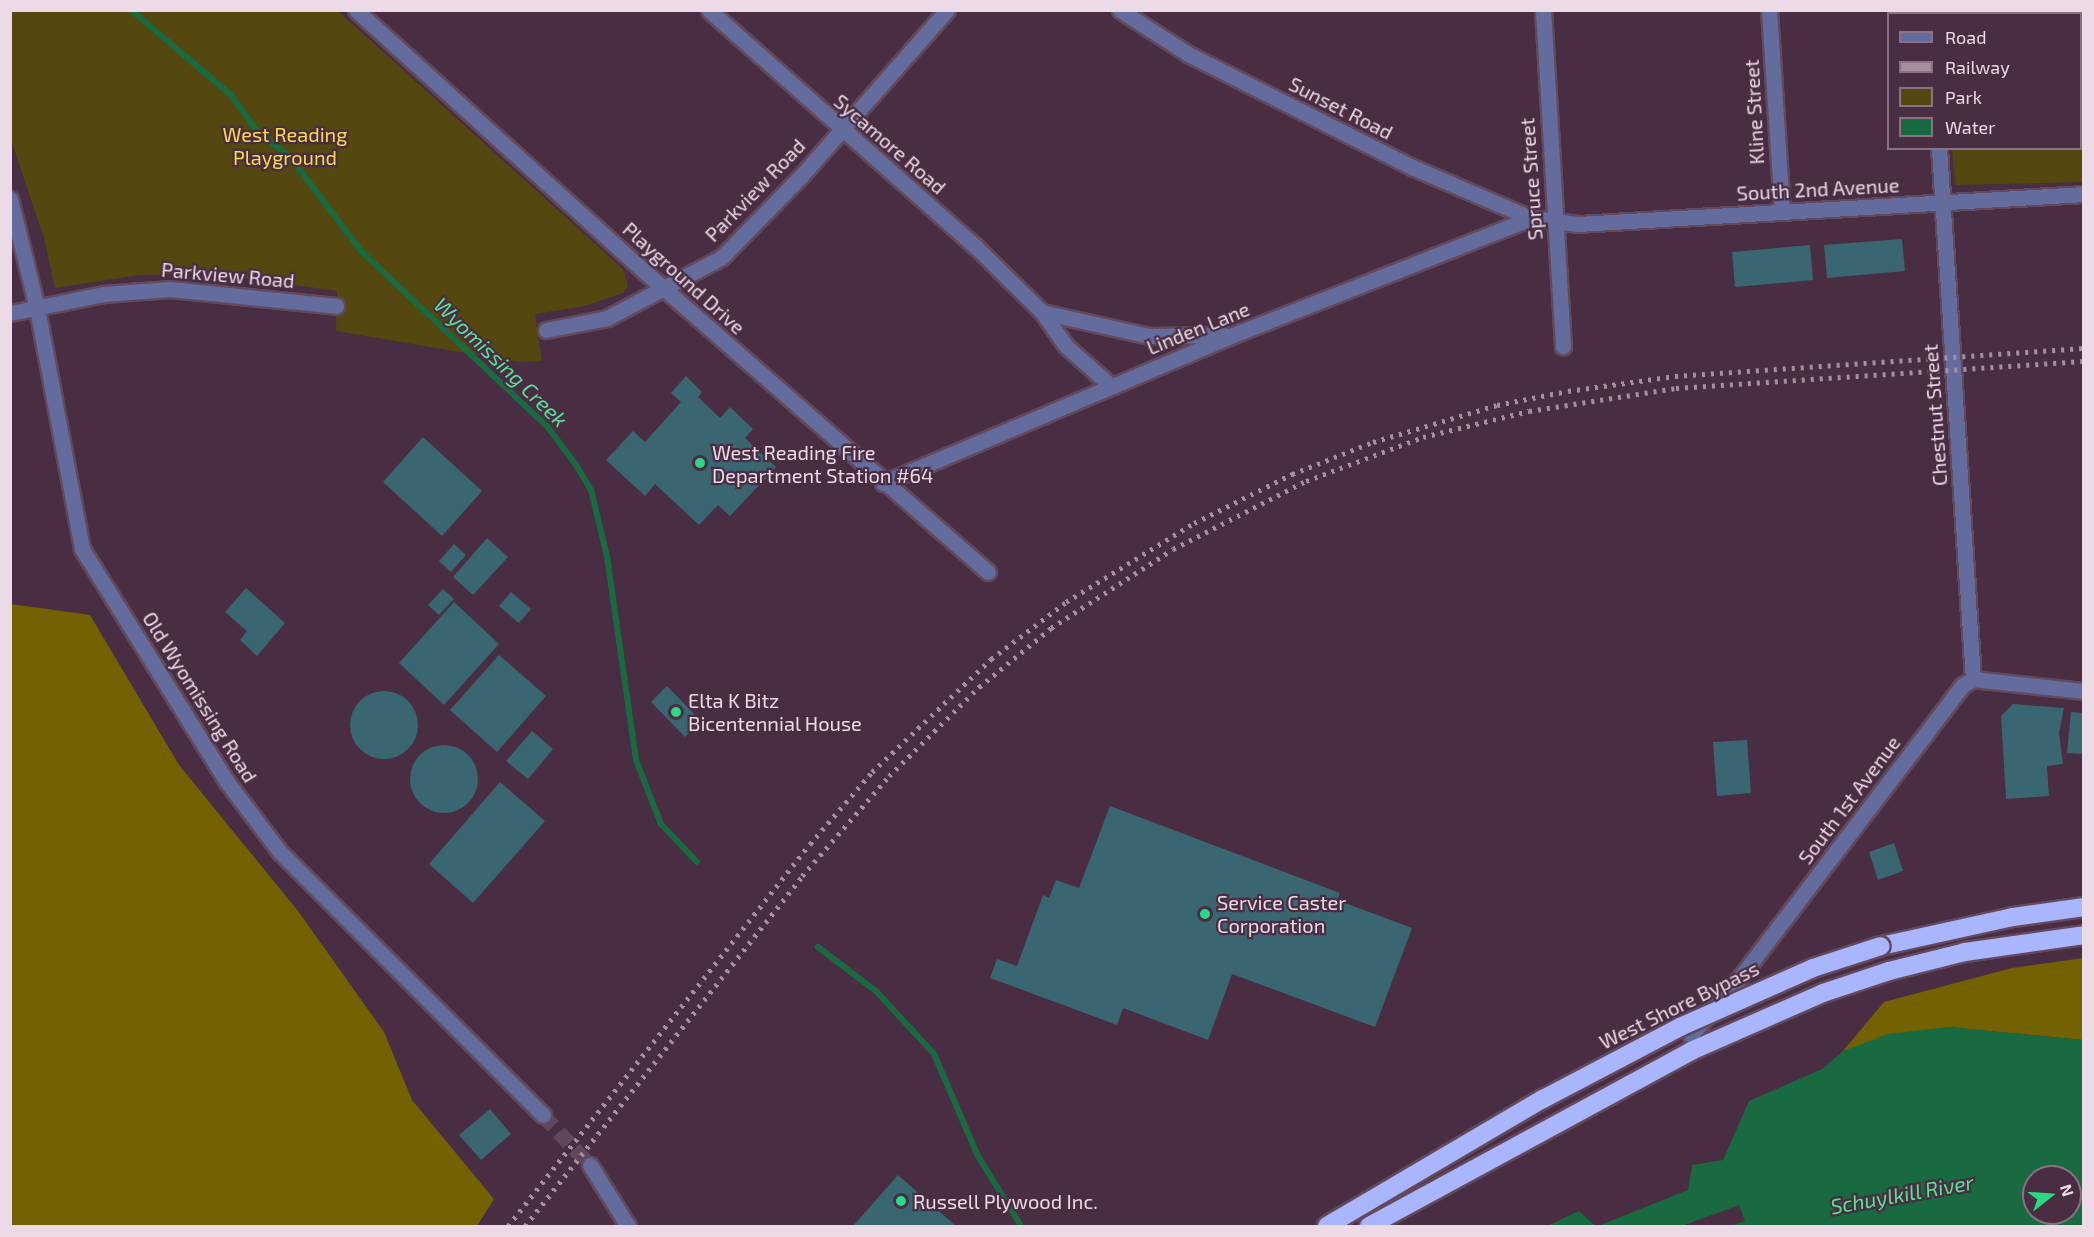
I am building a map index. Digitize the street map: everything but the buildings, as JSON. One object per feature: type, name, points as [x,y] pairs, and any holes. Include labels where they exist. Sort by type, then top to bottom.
[{"type":"highway","points":[[2013,917],[2084,895]]},
{"type":"highway","name":"West Shore Bypass","points":[[1327,1227],[1543,1099],[1680,1027],[1813,968],[1881,946],[2013,917],[2084,907]]},
{"type":"highway","points":[[1369,1227],[1691,1050],[1823,993],[1889,971],[1965,952],[2084,935]]},
{"type":"street","name":"Playground Drive","points":[[356,10],[665,290],[883,483],[988,572]]},
{"type":"street","name":"Sycamore Road","points":[[709,10],[840,130],[975,246],[1042,312],[1066,346],[1111,386]]},
{"type":"street","name":"Parkview Road","points":[[546,330],[608,318],[665,290],[722,257],[947,10]]},
{"type":"street","name":"Sunset Road","points":[[1120,10],[1140,18],[1188,54],[1412,167],[1531,218],[1554,222]]},
{"type":"street","name":"Spruce Street","points":[[1542,10],[1563,346]]},
{"type":"street","name":"Kline Street","points":[[1769,10],[1782,212]]},
{"type":"street","name":"Chestnut Street","points":[[1939,150],[1973,679]]},
{"type":"street","name":"South 2nd Avenue","points":[[1554,222],[1578,224],[2084,194]]},
{"type":"street","name":"Old Wyomissing Road","points":[[10,199],[37,308],[82,549],[221,772],[292,866],[511,1079],[543,1115]]},
{"type":"street","name":"Linden Lane","points":[[883,483],[1233,335],[1531,218]]},
{"type":"street","name":"Parkview Road","points":[[10,313],[103,294],[170,289],[336,306]]},
{"type":"street","points":[[1042,312],[1149,336],[1233,335]]},
{"type":"street","points":[[1973,679],[2084,691]]},
{"type":"street","name":"South 1st Avenue","points":[[1691,1035],[1738,980],[1963,685],[1973,679]]},
{"type":"street","points":[[590,1166],[628,1227]]},
{"type":"green space","name":"West Reading Playground","points":[[11,11],[338,11],[623,269],[628,286],[623,293],[585,306],[535,314],[542,361],[519,362],[336,331],[337,291],[216,274],[140,275],[55,288],[44,238],[11,140]]},
{"type":"green space","points":[[2083,44],[2083,182],[1955,185],[1952,150],[2082,150]]},
{"type":"shaded area","points":[[11,604],[90,615],[179,765],[298,911],[384,1032],[412,1100],[494,1199],[477,1226],[11,1226]]},
{"type":"shaded area","points":[[2083,958],[2083,1040],[1948,1027],[1843,1051],[1884,1002],[2012,968]]},
{"type":"water","name":"Schuylkill River","points":[[1948,1027],[2083,1040],[2083,1226],[1731,1226],[1745,1221],[1739,1205],[1682,1226],[1598,1226],[1688,1190],[1692,1165],[1723,1160],[1749,1101],[1822,1069],[1843,1051],[1888,1034]]},
{"type":"water","points":[[1579,1211],[1595,1226],[1547,1226]]},
{"type":"waterway","name":"Wyomissing Creek","points":[[131,10],[231,95],[257,131],[290,157],[361,251],[547,426],[576,465],[591,490],[607,556],[636,760],[661,824],[697,862]]},
{"type":"waterway","name":"Wyomissing Creek","points":[[818,947],[877,992],[934,1054],[978,1156],[1021,1226]]},
{"type":"tunnel","points":[[543,1115],[590,1165]]},
{"type":"railway","points":[[508,1226],[810,844],[872,772],[991,659],[1066,602],[1194,523],[1292,474],[1373,442],[1497,405],[1568,391],[1675,376],[2084,348]]},
{"type":"railway","points":[[525,1226],[802,876],[889,776],[979,687],[1051,628],[1173,549],[1306,481],[1423,437],[1529,411],[1676,388],[2084,361]]},
{"type":"place","name":"West Reading Fire Department Station #64","points":[[700,463]]},
{"type":"place","name":"Elta K Bitz Bicentennial House","points":[[676,712]]},
{"type":"place","name":"Service Caster Corporation","points":[[1205,914]]},
{"type":"place","name":"Russell Plywood Inc.","points":[[901,1201]]}]
